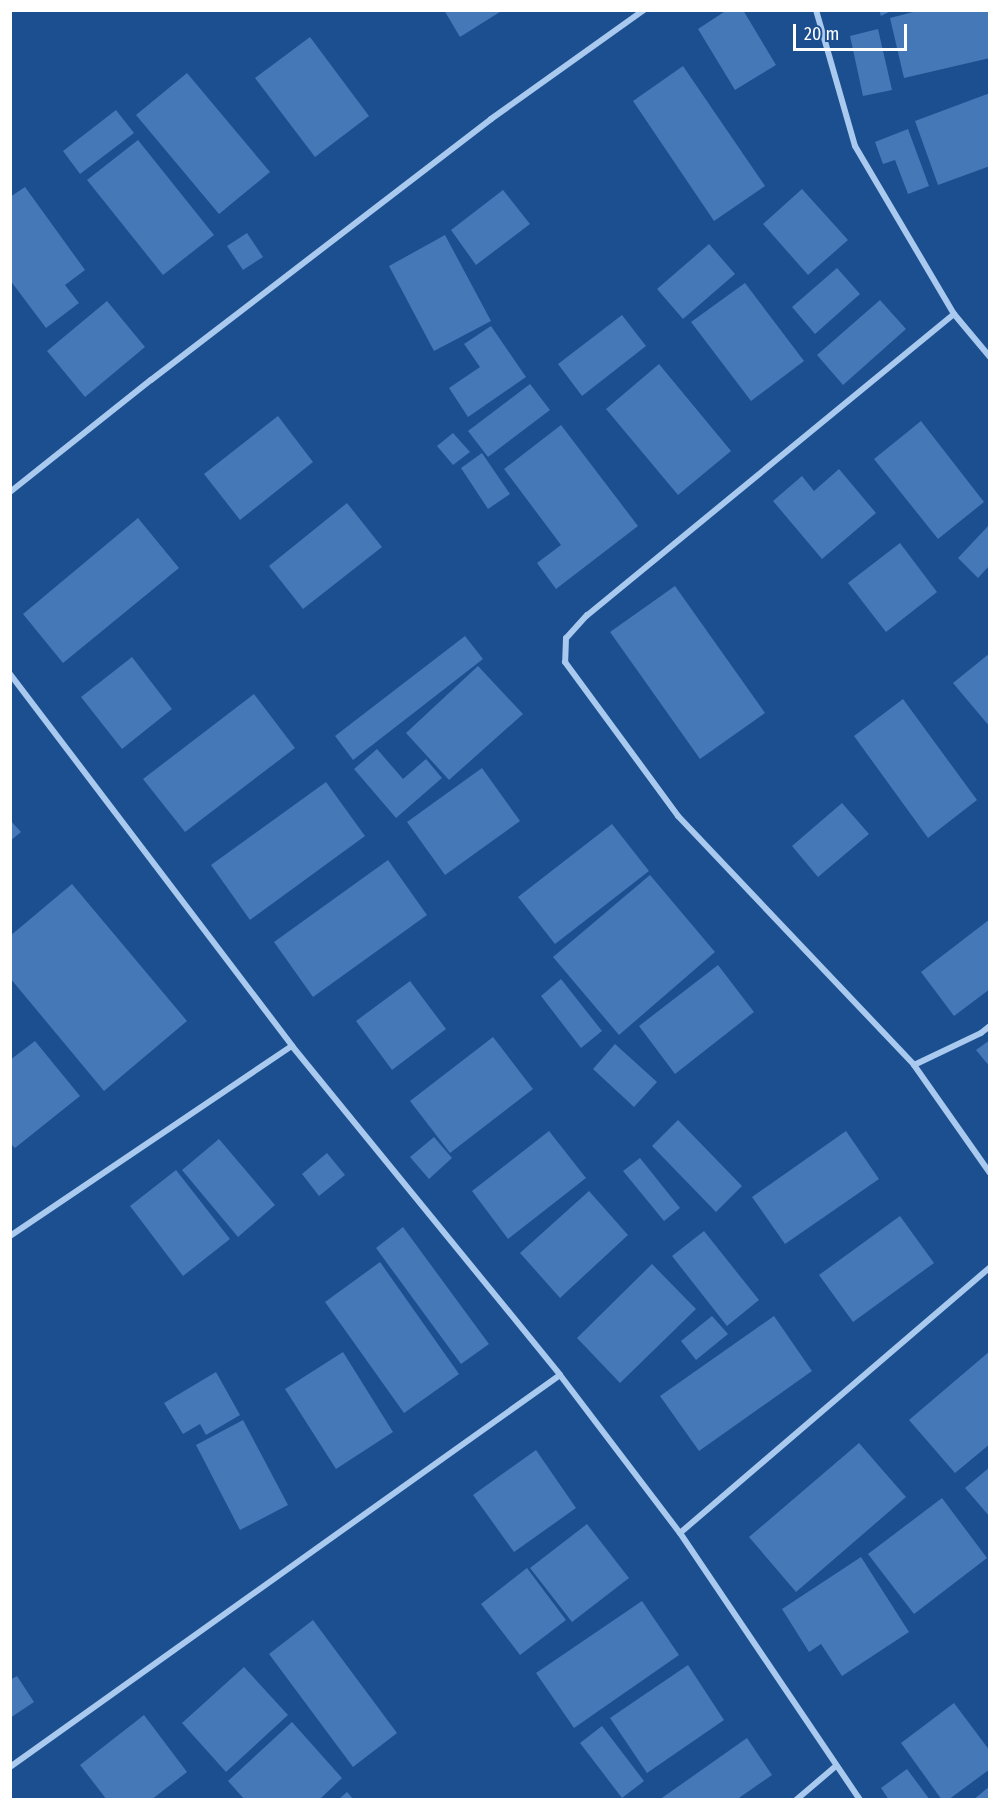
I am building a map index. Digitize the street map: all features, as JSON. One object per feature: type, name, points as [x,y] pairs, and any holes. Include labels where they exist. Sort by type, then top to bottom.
[{"type":"street","points":[[10,492],[151,380],[491,119],[644,10]]},
{"type":"street","points":[[816,10],[855,146],[954,314],[990,357]]},
{"type":"street","points":[[954,314],[587,615],[566,638],[565,662],[678,816],[914,1065],[990,1173]]},
{"type":"street","points":[[10,674],[292,1046],[560,1375],[680,1533],[860,1800]]},
{"type":"street","points":[[914,1065],[981,1033],[990,1026]]},
{"type":"street","points":[[10,1236],[292,1046]]},
{"type":"street","points":[[680,1533],[990,1267]]},
{"type":"street","points":[[10,1767],[560,1375]]},
{"type":"street","points":[[796,1800],[836,1766]]},
{"type":"building","points":[[444,10],[503,10],[460,37]]},
{"type":"building","points":[[727,10],[743,10],[776,65],[735,90],[698,29]]},
{"type":"building","points":[[879,10],[893,10],[881,16]]},
{"type":"building","points":[[921,10],[990,10],[990,58],[904,78],[890,18]]},
{"type":"building","points":[[878,29],[892,90],[863,96],[850,36]]},
{"type":"building","points":[[310,37],[369,116],[315,157],[255,78]]},
{"type":"building","points":[[683,66],[765,186],[714,221],[633,101]]},
{"type":"building","points":[[187,73],[270,172],[219,214],[136,115]]},
{"type":"building","points":[[990,93],[990,166],[938,185],[915,121]]},
{"type":"building","points":[[116,110],[134,133],[80,174],[63,151]]},
{"type":"building","points":[[908,129],[929,186],[908,194],[895,160],[883,164],[875,142]]},
{"type":"building","points":[[138,140],[214,235],[163,275],[87,180]]},
{"type":"building","points":[[25,187],[85,270],[65,285],[79,303],[46,328],[10,280],[10,197]]},
{"type":"building","points":[[802,189],[848,240],[808,275],[763,224]]},
{"type":"building","points":[[503,190],[530,224],[476,265],[451,230]]},
{"type":"building","points":[[247,233],[263,257],[243,270],[227,246]]},
{"type":"building","points":[[445,235],[491,321],[434,351],[389,266]]},
{"type":"building","points":[[709,244],[735,274],[683,319],[657,289]]},
{"type":"building","points":[[837,268],[860,294],[815,334],[792,307]]},
{"type":"building","points":[[745,283],[804,361],[751,401],[691,322]]},
{"type":"building","points":[[880,300],[906,329],[843,385],[817,355]]},
{"type":"building","points":[[107,301],[145,347],[85,397],[47,351]]},
{"type":"building","points":[[622,315],[646,346],[582,396],[558,364]]},
{"type":"building","points":[[491,326],[526,377],[468,417],[449,388],[480,367],[464,344]]},
{"type":"building","points":[[659,364],[731,451],[678,495],[606,409]]},
{"type":"building","points":[[530,384],[550,410],[488,457],[468,431]]},
{"type":"building","points":[[278,416],[313,462],[240,520],[204,474]]},
{"type":"building","points":[[921,421],[984,502],[938,539],[874,459]]},
{"type":"building","points":[[561,425],[638,526],[556,589],[537,563],[561,545],[504,469]]},
{"type":"building","points":[[453,433],[470,452],[453,465],[437,446]]},
{"type":"building","points":[[482,453],[510,494],[488,509],[461,468]]},
{"type":"building","points":[[839,469],[876,513],[822,559],[773,501],[802,476],[814,491]]},
{"type":"building","points":[[347,503],[382,547],[303,609],[269,566]]},
{"type":"building","points":[[138,518],[179,568],[63,663],[23,614]]},
{"type":"building","points":[[990,524],[990,565],[978,578],[958,558]]},
{"type":"building","points":[[900,543],[937,592],[886,632],[848,583]]},
{"type":"building","points":[[675,586],[765,713],[700,759],[610,632]]},
{"type":"building","points":[[465,636],[483,659],[353,760],[335,736]]},
{"type":"building","points":[[990,653],[990,727],[953,683]]},
{"type":"building","points":[[132,657],[172,709],[122,749],[81,697]]},
{"type":"building","points":[[478,666],[523,714],[449,780],[406,733]]},
{"type":"building","points":[[254,694],[295,748],[185,832],[143,779]]},
{"type":"building","points":[[903,699],[977,800],[928,838],[854,736]]},
{"type":"building","points":[[377,749],[403,779],[426,759],[442,778],[396,818],[354,769]]},
{"type":"building","points":[[482,768],[520,821],[445,875],[407,822]]},
{"type":"building","points":[[326,782],[365,836],[250,920],[211,865]]},
{"type":"building","points":[[842,803],[869,834],[818,877],[792,846]]},
{"type":"building","points":[[10,820],[21,832],[10,841]]},
{"type":"building","points":[[612,824],[649,871],[555,944],[518,897]]},
{"type":"building","points":[[388,860],[427,915],[313,997],[274,942]]},
{"type":"building","points":[[650,875],[715,952],[619,1035],[553,957]]},
{"type":"building","points":[[72,884],[187,1021],[104,1091],[10,978],[10,936]]},
{"type":"building","points":[[990,919],[990,989],[954,1016],[921,972]]},
{"type":"building","points":[[718,965],[754,1012],[675,1074],[639,1026]]},
{"type":"building","points":[[561,979],[602,1031],[581,1048],[541,996]]},
{"type":"building","points":[[410,981],[446,1029],[392,1070],[356,1021]]},
{"type":"building","points":[[493,1037],[533,1089],[450,1153],[410,1101]]},
{"type":"building","points":[[990,1040],[990,1067],[976,1050]]},
{"type":"building","points":[[35,1041],[80,1096],[15,1148],[10,1143],[10,1060]]},
{"type":"building","points":[[615,1044],[657,1082],[634,1107],[593,1069]]},
{"type":"building","points":[[678,1120],[742,1186],[716,1212],[652,1146]]},
{"type":"building","points":[[549,1131],[586,1178],[508,1239],[472,1191]]},
{"type":"building","points":[[846,1131],[879,1179],[785,1244],[752,1197]]},
{"type":"building","points":[[434,1137],[452,1158],[429,1179],[410,1157]]},
{"type":"building","points":[[219,1139],[275,1205],[238,1237],[182,1170]]},
{"type":"building","points":[[327,1153],[345,1175],[319,1196],[302,1174]]},
{"type":"building","points":[[640,1158],[680,1208],[664,1221],[623,1171]]},
{"type":"building","points":[[176,1170],[230,1239],[183,1276],[130,1206]]},
{"type":"building","points":[[589,1191],[628,1235],[560,1298],[520,1253]]},
{"type":"building","points":[[900,1216],[934,1263],[853,1322],[819,1275]]},
{"type":"building","points":[[403,1227],[489,1344],[461,1364],[376,1248]]},
{"type":"building","points":[[704,1231],[759,1300],[727,1326],[672,1256]]},
{"type":"building","points":[[380,1262],[459,1374],[404,1413],[325,1302]]},
{"type":"building","points":[[652,1264],[696,1309],[620,1383],[577,1338]]},
{"type":"building","points":[[712,1316],[728,1334],[696,1360],[681,1341]]},
{"type":"building","points":[[774,1316],[812,1371],[699,1451],[660,1396]]},
{"type":"building","points":[[990,1351],[990,1444],[955,1473],[909,1420]]},
{"type":"building","points":[[343,1352],[393,1432],[336,1469],[285,1389]]},
{"type":"building","points":[[216,1372],[240,1415],[206,1435],[200,1424],[183,1434],[164,1403]]},
{"type":"building","points":[[243,1420],[288,1505],[240,1530],[196,1445]]},
{"type":"building","points":[[859,1443],[906,1497],[796,1592],[749,1537]]},
{"type":"building","points":[[536,1450],[576,1508],[514,1552],[473,1495]]},
{"type":"building","points":[[990,1467],[990,1517],[965,1488]]},
{"type":"building","points":[[942,1498],[987,1558],[914,1614],[868,1554]]},
{"type":"building","points":[[587,1524],[629,1578],[572,1622],[530,1568]]},
{"type":"building","points":[[861,1557],[909,1632],[842,1676],[821,1644],[809,1652],[782,1609]]},
{"type":"building","points":[[527,1568],[566,1620],[520,1655],[481,1604]]},
{"type":"building","points":[[642,1601],[679,1655],[574,1728],[536,1673]]},
{"type":"building","points":[[313,1620],[397,1733],[353,1767],[269,1654]]},
{"type":"building","points":[[688,1665],[724,1720],[647,1773],[610,1718]]},
{"type":"building","points":[[244,1667],[288,1715],[226,1772],[182,1723]]},
{"type":"building","points":[[17,1676],[34,1702],[10,1718],[10,1680]]},
{"type":"building","points":[[954,1703],[990,1751],[990,1769],[948,1800],[942,1800],[901,1743]]},
{"type":"building","points":[[144,1715],[187,1772],[151,1800],[107,1800],[80,1765]]},
{"type":"building","points":[[292,1722],[342,1778],[319,1800],[245,1800],[228,1781]]},
{"type":"building","points":[[602,1726],[644,1781],[622,1798],[580,1743]]},
{"type":"building","points":[[747,1738],[772,1775],[736,1800],[659,1800]]},
{"type":"building","points":[[907,1769],[930,1800],[889,1800],[881,1788]]},
{"type":"building","points":[[990,1786],[990,1800],[973,1800]]},
{"type":"building","points":[[347,1792],[354,1800],[338,1800]]}]
